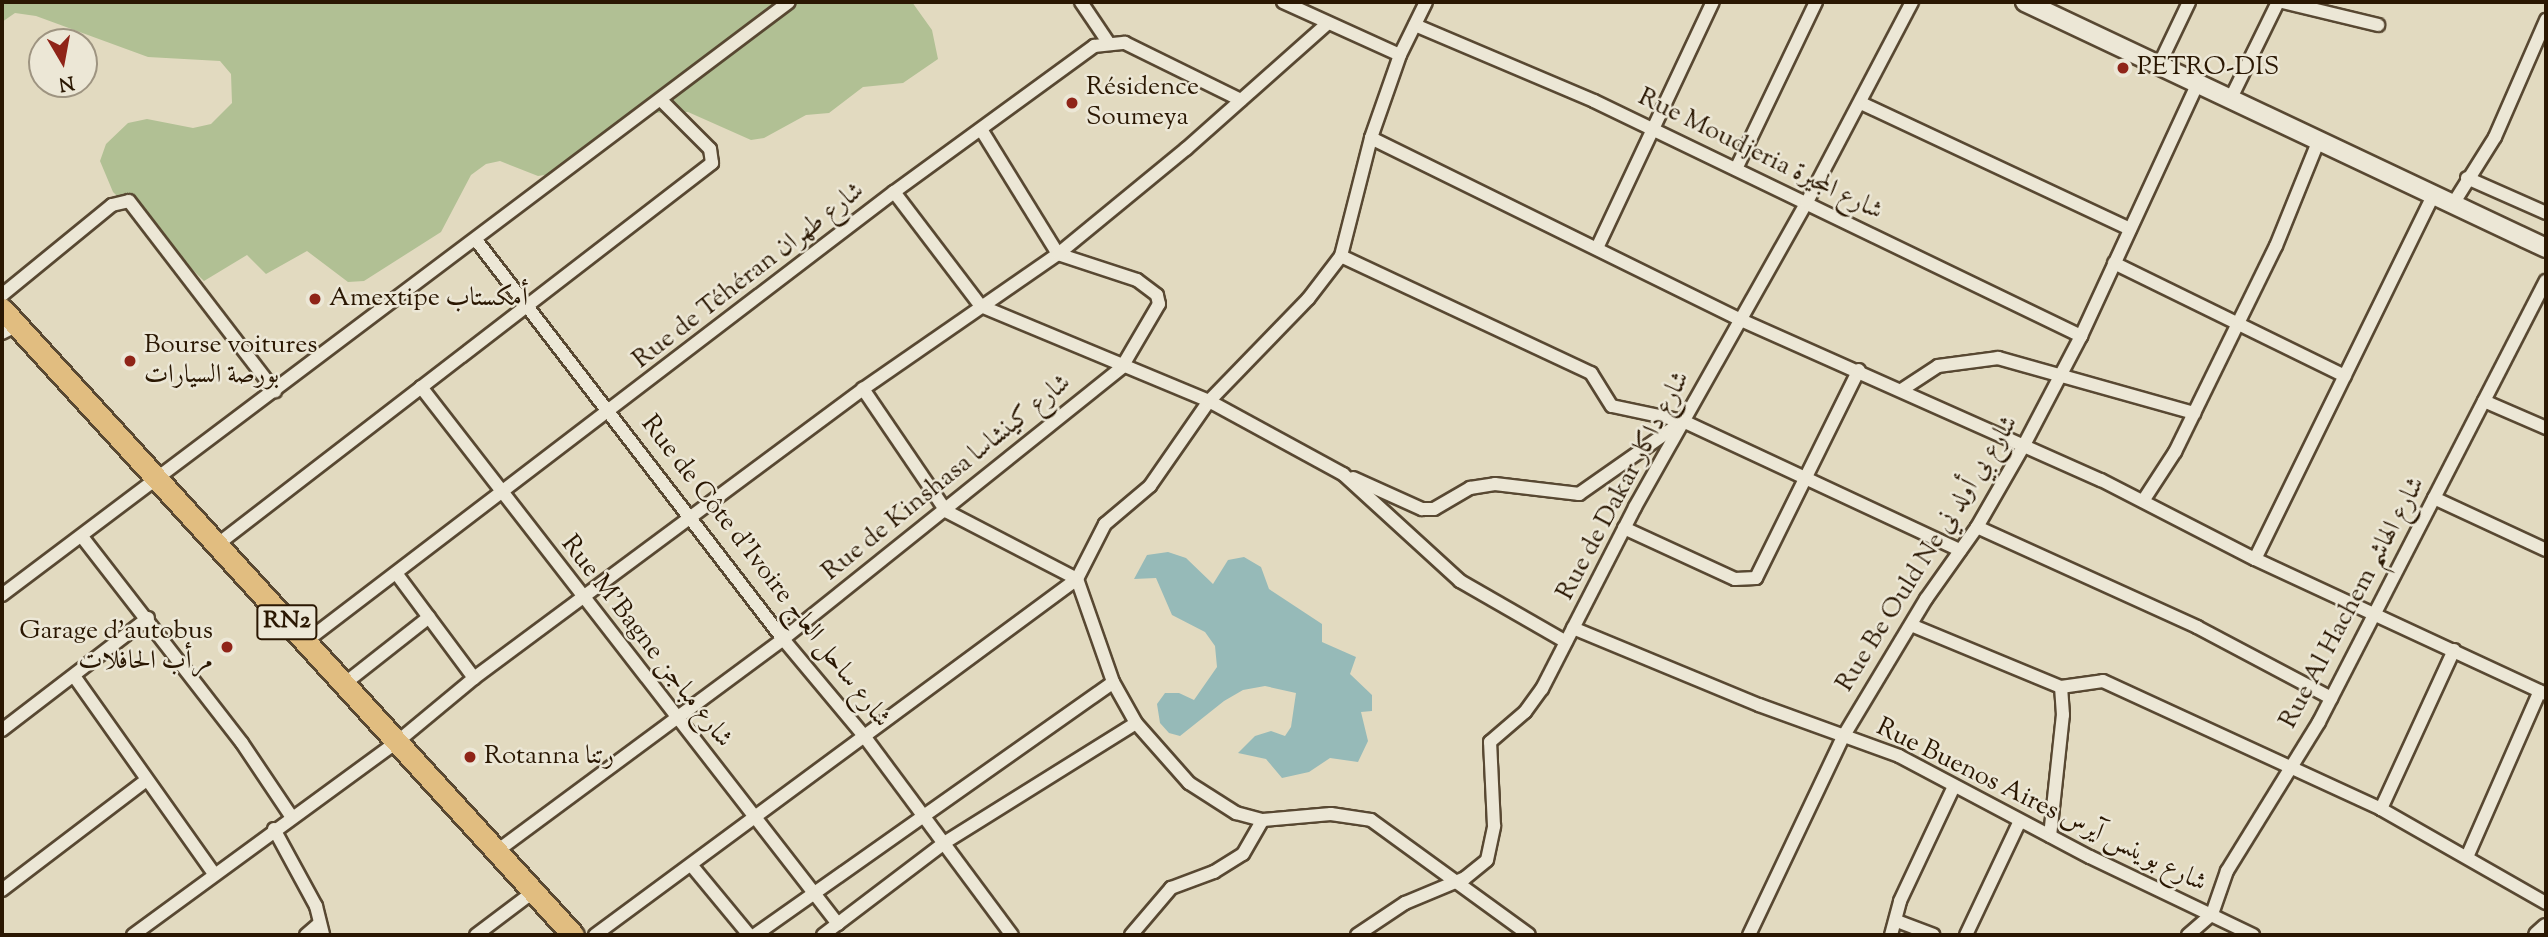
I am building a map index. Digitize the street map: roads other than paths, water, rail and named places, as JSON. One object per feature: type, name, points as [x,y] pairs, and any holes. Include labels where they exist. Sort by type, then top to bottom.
[{"type":"highway","name":"RN2","points":[[2,309],[9,330],[218,544],[572,935]]},
{"type":"main road","points":[[2031,3],[2318,142],[2546,248]]},
{"type":"street","points":[[2,594],[83,538],[789,2]]},
{"type":"street","points":[[1081,2],[1108,42],[1125,43],[1241,100]]},
{"type":"street","points":[[1283,2],[1400,55]]},
{"type":"street","points":[[595,935],[692,866],[754,817],[1077,579],[1097,535],[1150,486],[1209,401],[1308,299],[1341,256],[1371,138],[1400,55],[1426,2]]},
{"type":"street","points":[[1597,248],[1713,2]]},
{"type":"street","points":[[1736,169],[1816,2]]},
{"type":"street","name":"Rue de Dakar شارع داكار","points":[[1357,935],[1405,903],[1477,871],[1491,846],[1490,742],[1525,712],[1566,642],[1624,528],[1807,202],[1912,2]]},
{"type":"street","points":[[2160,65],[2189,2]]},
{"type":"street","points":[[2231,98],[2281,2],[2378,25]]},
{"type":"street","points":[[2453,204],[2495,137],[2546,20]]},
{"type":"street","points":[[133,935],[291,816],[397,742],[474,678],[863,388],[1058,254],[1327,24]]},
{"type":"street","name":"Rue Moudjeria شارع المجيرة","points":[[1415,25],[1654,130],[2081,335]]},
{"type":"street","name":"Rue de Téhéran شارع طهران","points":[[305,642],[611,411],[894,192],[982,131],[1066,64],[1108,42]]},
{"type":"street","name":"Rue Be Ould Ne شارع بي أولد ني","points":[[1749,935],[1843,737],[1911,625],[1977,527],[2023,447],[2081,335],[2198,83]]},
{"type":"street","points":[[218,544],[712,163],[710,149],[662,101]]},
{"type":"street","points":[[1861,103],[2130,229]]},
{"type":"street","points":[[982,131],[1058,254],[1137,280],[1157,295],[1159,304],[1122,367]]},
{"type":"street","points":[[1371,138],[1741,320],[1903,389],[2143,501],[2256,559],[2543,693],[2467,857]]},
{"type":"street","points":[[2143,501],[2194,413],[2318,142]]},
{"type":"street","points":[[2467,178],[2546,213]]},
{"type":"street","points":[[894,192],[981,306],[1209,401],[1343,474],[1422,509],[1434,509],[1461,492],[1495,484],[1579,495],[1683,421]]},
{"type":"street","points":[[2256,559],[2433,195]]},
{"type":"street","points":[[2,295],[112,205],[129,201],[275,391]]},
{"type":"street","name":"Rue de Côte d'Ivoire شارع ساحل العاج","points":[[476,240],[525,306],[611,411],[783,639],[864,736],[1012,935]]},
{"type":"street","points":[[1341,256],[1591,373],[1612,406],[1683,421],[1959,550]]},
{"type":"street","points":[[2114,263],[2345,376]]},
{"type":"street","name":"Rue Al Hachem شارع الهاشم","points":[[2188,935],[2212,914],[2227,871],[2331,698],[2546,281]]},
{"type":"street","points":[[1903,389],[1938,366],[1998,358],[2061,373],[2112,393],[2194,413]]},
{"type":"street","name":"Rue de Kinshasa شارع كينشاسا","points":[[497,850],[674,715],[783,639],[946,512],[1122,367]]},
{"type":"street","points":[[1624,528],[1735,579],[1751,581],[1858,370]]},
{"type":"street","name":"Rue M'Bagne شارع مباجن","points":[[421,387],[838,923]]},
{"type":"street","points":[[863,388],[946,512],[1077,579],[1113,682],[1136,723],[1189,783],[1236,813],[1263,820],[1331,814],[1371,820],[1410,845],[1452,882],[1529,935]]},
{"type":"street","points":[[2484,401],[2546,428]]},
{"type":"street","points":[[1343,474],[1460,582],[1566,642]]},
{"type":"street","points":[[2434,498],[2546,550]]},
{"type":"street","points":[[1977,527],[2197,627],[2331,698]]},
{"type":"street","points":[[83,538],[148,618],[291,816]]},
{"type":"street","points":[[396,573],[474,678]]},
{"type":"street","points":[[344,684],[429,617]]},
{"type":"street","points":[[2,730],[148,618]]},
{"type":"street","points":[[1911,625],[2061,687],[2103,681],[2217,736],[2291,765],[2381,809],[2546,903]]},
{"type":"street","name":"Rue Buenos Aires شارع بوينس آيرس","points":[[1573,628],[1843,737],[1899,756],[2020,821],[2253,935]]},
{"type":"street","points":[[2381,809],[2454,650]]},
{"type":"street","points":[[74,676],[145,781],[214,874]]},
{"type":"street","points":[[755,935],[1113,682]]},
{"type":"street","points":[[2050,836],[2063,715],[2061,687]]},
{"type":"street","points":[[823,935],[944,843],[1136,723]]},
{"type":"street","points":[[2,890],[145,781]]},
{"type":"street","points":[[1891,935],[1897,921],[1900,901],[1954,786]]},
{"type":"street","points":[[1131,935],[1171,888],[1214,872],[1243,854],[1263,820]]},
{"type":"street","points":[[1966,935],[2020,821]]},
{"type":"street","points":[[274,829],[309,891],[321,929],[306,935]]},
{"type":"street","points":[[692,866],[749,935]]},
{"type":"street","points":[[476,935],[534,892]]},
{"type":"street","points":[[1897,921],[1933,935]]},
{"type":"street","points":[[2537,935],[2546,927]]},
{"type":"water","points":[[1168,552],[1186,558],[1213,584],[1228,560],[1244,557],[1261,567],[1269,589],[1322,624],[1322,642],[1356,657],[1350,674],[1372,695],[1372,711],[1361,712],[1368,741],[1358,762],[1330,758],[1309,772],[1282,778],[1266,759],[1238,753],[1255,736],[1271,731],[1285,736],[1291,727],[1296,693],[1265,686],[1243,690],[1224,701],[1180,736],[1169,733],[1160,723],[1157,704],[1165,693],[1179,693],[1194,700],[1217,667],[1215,646],[1205,632],[1172,615],[1156,578],[1134,579],[1147,555]]},
{"type":"place","name":"PETRO-DIS","points":[[2123,68]]},
{"type":"place","name":"Résidence Soumeya","points":[[1072,103]]},
{"type":"place","name":"Amextipe أمكستاب","points":[[315,299]]},
{"type":"place","name":"Bourse voitures بورصة السيارات","points":[[130,361]]},
{"type":"place","name":"Garage d'autobus مرأب الحافلات","points":[[227,647]]},
{"type":"place","name":"Rotanna رتنا","points":[[470,757]]}]
